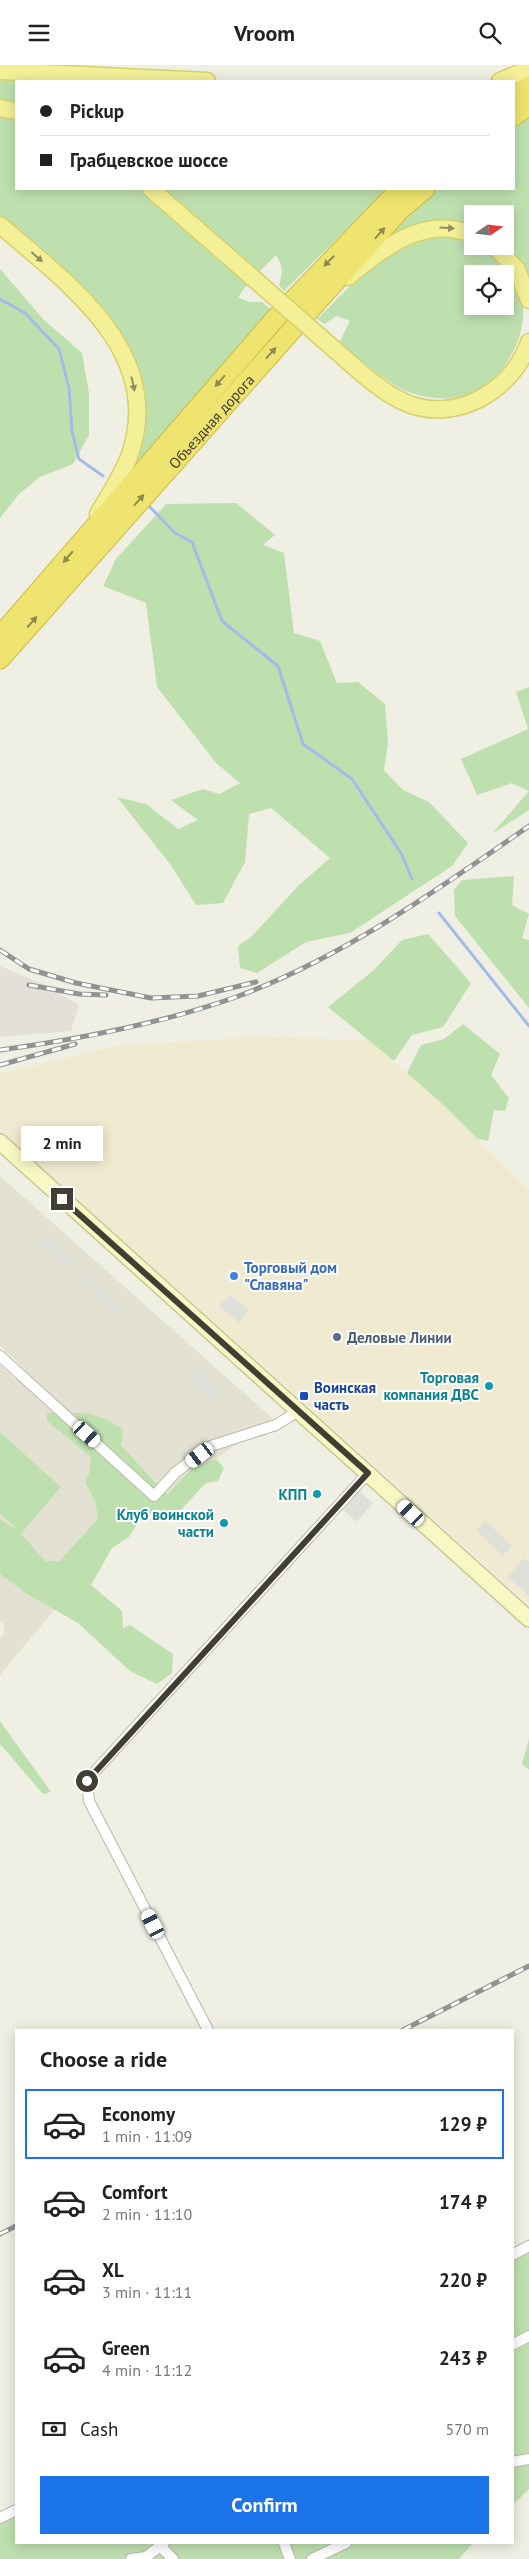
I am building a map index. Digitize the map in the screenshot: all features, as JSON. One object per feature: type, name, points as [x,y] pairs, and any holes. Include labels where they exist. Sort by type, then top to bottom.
[{"type":"highway","points":[[515,96],[529,86]]},
{"type":"highway","points":[[515,115],[529,105]]},
{"type":"highway","name":"Объездная дорога","points":[[0,636],[274,320],[399,190]]},
{"type":"highway","name":"Объездная дорога","points":[[0,659],[401,209],[424,190]]},
{"type":"main road","points":[[502,80],[529,69]]},
{"type":"main road","points":[[0,71],[186,80]]},
{"type":"main road","points":[[0,108],[15,111]]},
{"type":"main road","points":[[152,190],[334,349],[390,395],[416,406],[439,409],[463,405],[490,393],[504,382],[519,365],[529,343]]},
{"type":"main road","points":[[0,225],[73,289],[101,318],[123,353],[132,377],[136,414],[129,457],[86,535]]},
{"type":"main road","points":[[317,302],[361,266],[404,237],[426,229],[441,227],[464,231]]},
{"type":"main road","points":[[503,255],[517,270],[529,300]]},
{"type":"main road","points":[[0,1142],[529,1619]]},
{"type":"street","points":[[0,1355],[154,1496],[176,1472],[212,1446],[276,1425],[298,1411]]},
{"type":"street","points":[[207,2029],[89,1801],[87,1781],[368,1473]]},
{"type":"street","points":[[514,2254],[529,2247]]},
{"type":"street","points":[[514,2344],[529,2336]]},
{"type":"street","points":[[514,2462],[529,2459]]},
{"type":"street","points":[[0,2518],[15,2510]]},
{"type":"street","points":[[131,2559],[146,2557],[162,2544],[173,2559]]},
{"type":"street","points":[[284,2544],[290,2559]]},
{"type":"street","points":[[312,2559],[344,2544]]},
{"type":"shaded area","points":[[0,966],[42,984],[79,1005],[71,1031],[0,1037]]},
{"type":"shaded area","points":[[256,1037],[369,1040],[440,1102],[529,1190],[529,1604],[0,1130],[0,1074],[115,1046]]},
{"type":"shaded area","points":[[0,1176],[272,1418],[216,1459],[193,1467],[169,1494],[151,1478],[121,1445],[91,1457],[89,1473],[85,1483],[95,1501],[98,1519],[28,1594],[55,1609],[0,1675],[0,1638],[4,1634],[4,1624],[0,1622],[0,1513],[21,1534],[61,1487],[0,1432],[0,1365],[16,1380],[25,1369],[0,1346]]},
{"type":"shaded area","points":[[44,1236],[70,1259],[65,1265],[39,1242]]},
{"type":"shaded area","points":[[86,1274],[124,1309],[118,1316],[80,1281]]},
{"type":"shaded area","points":[[230,1294],[249,1311],[239,1323],[219,1306]]},
{"type":"shaded area","points":[[196,1368],[220,1387],[210,1399],[187,1379]]},
{"type":"shaded area","points":[[359,1491],[373,1503],[357,1522],[343,1510]]},
{"type":"shaded area","points":[[485,1520],[512,1546],[503,1556],[476,1530]]},
{"type":"shaded area","points":[[524,1558],[529,1562],[529,1596],[508,1577]]},
{"type":"green space","points":[[0,78],[57,80],[15,80],[15,104],[0,101]]},
{"type":"green space","points":[[0,116],[15,118],[15,190],[143,190],[247,285],[238,297],[249,302],[262,302],[272,310],[138,468],[141,405],[88,295],[0,217]]},
{"type":"green space","points":[[529,116],[529,275],[512,255],[514,255],[514,205],[464,205],[464,222],[438,220],[418,224],[388,239],[384,235],[435,190],[515,190],[515,127]]},
{"type":"green space","points":[[163,190],[387,190],[284,291],[279,285],[282,270],[276,255],[259,272]]},
{"type":"green space","points":[[440,234],[464,238],[464,255],[496,255],[504,265],[464,265],[464,315],[514,315],[514,280],[521,298],[523,319],[521,331],[512,355],[488,384],[465,396],[436,398],[422,396],[399,388],[339,343],[350,321],[337,316],[324,324],[317,319],[365,271],[406,244]]},
{"type":"green space","points":[[0,269],[44,320],[82,353],[89,393],[89,435],[73,464],[40,477],[19,494],[0,518]]},
{"type":"green space","points":[[236,503],[275,535],[263,545],[284,553],[294,633],[320,641],[337,683],[358,682],[385,704],[388,743],[384,770],[403,790],[429,802],[468,843],[452,866],[350,933],[306,942],[257,973],[240,968],[238,946],[252,936],[298,886],[330,858],[271,808],[249,814],[245,862],[223,903],[196,905],[170,864],[117,797],[146,804],[178,829],[198,820],[171,800],[203,789],[219,794],[240,783],[216,763],[157,687],[146,603],[103,586],[116,559],[166,504]]},
{"type":"green space","points":[[529,687],[529,791],[512,783],[477,795],[461,759],[528,729],[516,692]]},
{"type":"green space","points":[[529,791],[529,810],[492,834]]},
{"type":"green space","points":[[514,876],[512,905],[529,914],[522,938],[529,940],[529,1008],[455,916],[454,890],[462,880]]},
{"type":"green space","points":[[428,934],[471,983],[443,1027],[412,1035],[394,1061],[328,1007],[374,970],[402,940]]},
{"type":"green space","points":[[463,1024],[500,1054],[491,1075],[509,1098],[505,1111],[494,1110],[488,1141],[478,1139],[407,1073],[421,1045],[444,1039]]},
{"type":"green space","points":[[47,1413],[96,1416],[123,1430],[121,1445],[168,1494],[193,1467],[216,1459],[224,1468],[218,1481],[206,1483],[180,1511],[152,1513],[141,1518],[129,1537],[112,1548],[91,1585],[122,1611],[123,1628],[130,1625],[173,1654],[172,1673],[157,1684],[130,1671],[78,1623],[27,1594],[0,1574],[0,1519],[18,1531],[0,1513],[0,1432],[61,1487],[21,1534],[45,1561],[59,1561],[98,1519],[95,1501],[85,1483],[89,1473],[91,1457],[47,1421]]},
{"type":"green space","points":[[0,1721],[51,1792],[43,1794],[0,1744]]},
{"type":"green space","points":[[529,1739],[529,1770],[522,1764]]},
{"type":"green space","points":[[529,2239],[529,2489],[514,2504],[514,2247]]},
{"type":"green space","points":[[15,2506],[15,2544],[472,2544],[459,2559],[0,2559],[0,2514]]},
{"type":"waterway","points":[[0,299],[25,313],[59,349],[69,388],[72,431],[79,459],[103,476]]},
{"type":"waterway","points":[[148,505],[175,533],[192,542],[222,621],[278,666],[303,744],[352,779],[401,853],[412,879]]},
{"type":"waterway","points":[[439,913],[529,1026]]},
{"type":"railway","points":[[0,1050],[90,1036],[149,1023],[207,1007],[275,981],[314,963],[388,921],[529,826]]},
{"type":"railway","points":[[0,950],[29,969],[76,983],[151,998],[198,996],[256,982]]},
{"type":"railway","points":[[29,985],[79,994],[106,995]]},
{"type":"railway","points":[[0,1065],[75,1044]]},
{"type":"railway","points":[[405,2029],[529,1966]]},
{"type":"railway","points":[[0,2234],[15,2226]]},
{"type":"place","name":"Торговый дом \"Славяна\"","points":[[234,1276]]},
{"type":"place","name":"Деловые Линии","points":[[337,1337]]},
{"type":"place","name":"Торговая компания ДВС","points":[[489,1386]]},
{"type":"place","name":"Воинская часть","points":[[304,1396]]},
{"type":"place","name":"КПП","points":[[317,1494]]},
{"type":"place","name":"Клуб воинской части","points":[[224,1523]]},
{"type":"route","points":[[62,1199],[368,1473],[87,1781]]}]
